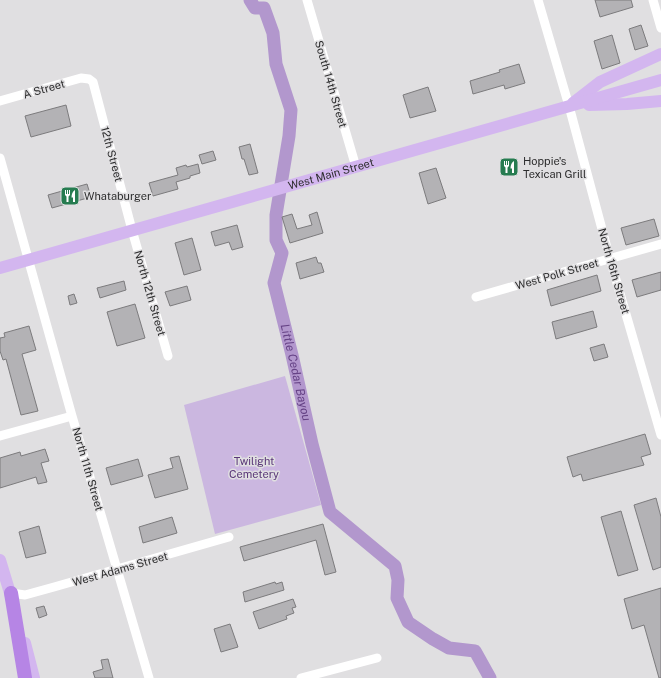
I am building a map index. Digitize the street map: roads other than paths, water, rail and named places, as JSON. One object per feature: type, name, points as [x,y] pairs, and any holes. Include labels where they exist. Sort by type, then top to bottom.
[{"type":"highway","points":[[11,593],[26,678]]},
{"type":"main road","points":[[569,106],[600,82],[661,54]]},
{"type":"main road","name":"West Main Street","points":[[0,268],[356,168],[661,80]]},
{"type":"main road","points":[[569,106],[661,101]]},
{"type":"main road","points":[[0,560],[11,593],[34,678]]},
{"type":"street","name":"South 14th Street","points":[[307,0],[356,168]]},
{"type":"street","name":"North 16th Street","points":[[538,0],[661,435]]},
{"type":"street","points":[[653,0],[661,28]]},
{"type":"street","name":"A Street","points":[[0,101],[81,78],[89,79]]},
{"type":"street","name":"12th Street","points":[[89,79],[93,82],[132,230]]},
{"type":"street","name":"North 11th Street","points":[[0,158],[72,416],[149,678]]},
{"type":"street","name":"North 12th Street","points":[[132,230],[168,356]]},
{"type":"street","name":"West Polk Street","points":[[476,297],[661,244]]},
{"type":"street","points":[[0,436],[72,416]]},
{"type":"street","name":"West Adams Street","points":[[11,593],[24,595],[117,570],[229,537]]},
{"type":"street","points":[[301,678],[377,658]]},
{"type":"waterway","name":"Little Cedar Bayou","points":[[250,0],[255,8],[264,8],[273,33],[276,64],[291,110],[289,136],[276,215],[276,240],[282,253],[274,283],[312,444],[330,512],[395,566],[398,580],[397,598],[408,622],[449,648],[475,651],[490,678]]},
{"type":"place","name":"Hoppie's Texican Grill","points":[[509,167]]},
{"type":"place","name":"Whataburger","points":[[70,196]]},
{"type":"park label","name":"Twilight Cemetery","points":[[254,467]]}]
